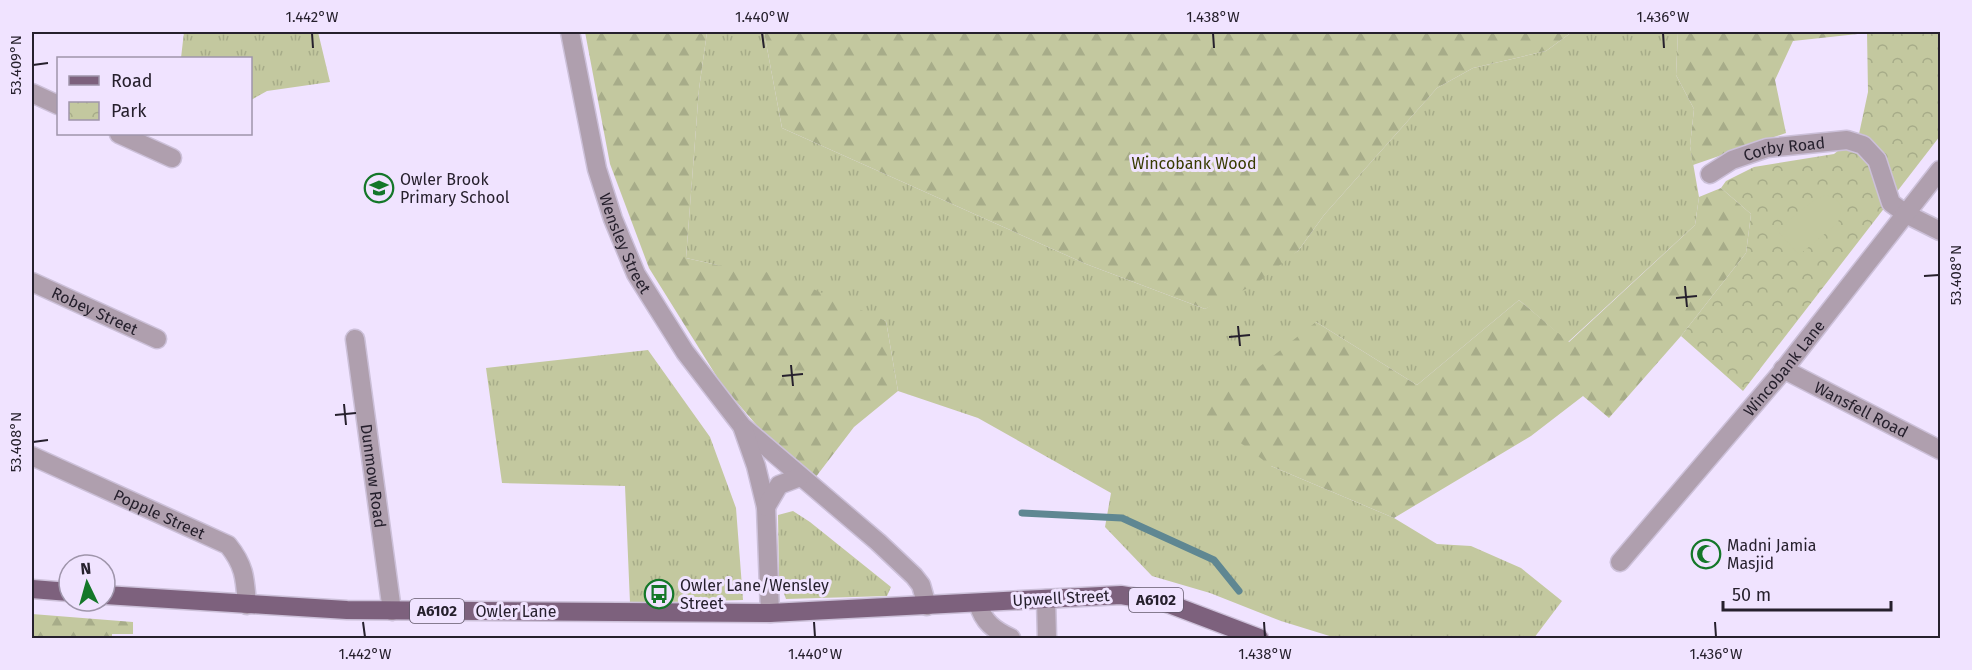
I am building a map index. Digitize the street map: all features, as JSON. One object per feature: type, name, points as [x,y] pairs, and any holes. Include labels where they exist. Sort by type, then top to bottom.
[{"type":"main road","points":[[32,589],[57,591]]},
{"type":"main road","name":"Owler Lane","points":[[117,595],[248,605],[392,611],[770,613],[927,606]]},
{"type":"main road","name":"Upwell Street","points":[[927,606],[1121,596],[1164,602],[1259,639]]},
{"type":"street","name":"Wensley Street","points":[[570,32],[597,169],[613,219],[636,274],[685,352],[742,426],[878,542],[914,576],[921,585],[927,606]]},
{"type":"street","points":[[32,93],[57,105]]},
{"type":"street","points":[[121,135],[172,158]]},
{"type":"street","name":"Corby Road","points":[[1710,174],[1732,160],[1767,148],[1847,140],[1863,145],[1877,160],[1891,203],[1906,214]]},
{"type":"street","name":"Wincobank Lane","points":[[1620,562],[1783,369],[1941,170]]},
{"type":"street","points":[[1906,214],[1941,231]]},
{"type":"street","name":"Robey Street","points":[[32,282],[157,339]]},
{"type":"street","name":"Dunmow Road","points":[[355,339],[392,611]]},
{"type":"street","name":"Wansfell Road","points":[[1783,369],[1941,450]]},
{"type":"street","name":"Wensley Street","points":[[742,426],[756,466],[766,507],[770,613]]},
{"type":"street","name":"Popple Street","points":[[32,456],[228,545],[240,560],[248,605]]},
{"type":"street","points":[[766,507],[780,486],[800,477]]},
{"type":"street","points":[[1046,599],[1047,639]]},
{"type":"street","points":[[978,603],[986,622],[1001,636]]},
{"type":"green space","points":[[184,32],[318,32],[330,82],[267,91],[252,99],[252,57],[181,57]]},
{"type":"green space","points":[[585,32],[707,32],[699,89],[686,258],[779,274],[886,321],[898,391],[854,427],[815,478],[772,443],[722,385],[649,268],[610,164]]},
{"type":"green space","points":[[707,32],[764,32],[782,128],[1086,264],[1205,309],[1298,251],[1324,215],[1437,88],[1473,68],[1546,51],[1572,32],[1678,32],[1676,75],[1694,109],[1690,146],[1699,197],[1695,225],[1568,342],[1519,300],[1417,385],[1316,322],[1271,466],[1394,518],[1437,544],[1471,546],[1521,568],[1562,601],[1534,638],[1336,638],[1281,621],[1210,593],[1152,576],[1105,527],[1111,493],[978,418],[898,391],[886,321],[717,265],[686,258],[699,89]]},
{"type":"green space","name":"Wincobank Wood","points":[[764,32],[1572,32],[1546,51],[1473,68],[1437,88],[1324,215],[1298,251],[1256,284],[1205,309],[1086,264],[782,128]]},
{"type":"green space","points":[[1678,32],[1867,33],[1793,41],[1775,80],[1786,133],[1693,165],[1690,146],[1694,109],[1676,75]]},
{"type":"green space","points":[[1867,32],[1940,32],[1940,136],[1743,391],[1681,336],[1746,253],[1751,214],[1721,188],[1726,181],[1754,167],[1834,154],[1859,134],[1868,92]]},
{"type":"green space","points":[[1721,188],[1751,214],[1746,253],[1681,336],[1609,418],[1583,396],[1531,436],[1394,518],[1271,466],[1201,413],[1316,322],[1417,385],[1519,300],[1569,342],[1695,225],[1699,197]]},
{"type":"green space","points":[[1826,195],[1836,199],[1842,207],[1838,223],[1799,255],[1777,230],[1814,200]]},
{"type":"green space","points":[[648,350],[710,437],[736,508],[743,600],[630,603],[625,486],[502,483],[486,368]]},
{"type":"green space","points":[[793,511],[891,587],[887,596],[786,599],[779,580],[778,515]]},
{"type":"green space","points":[[32,614],[133,622],[133,634],[112,634],[112,638],[32,638]]},
{"type":"waterway","points":[[1022,513],[1122,518],[1214,560],[1239,591]]},
{"type":"place","name":"Owler Brook Primary School","points":[[379,188]]},
{"type":"place","name":"Madni Jamia Masjid","points":[[1706,554]]},
{"type":"place","name":"Owler Lane/Wensley Street","points":[[659,594]]}]
